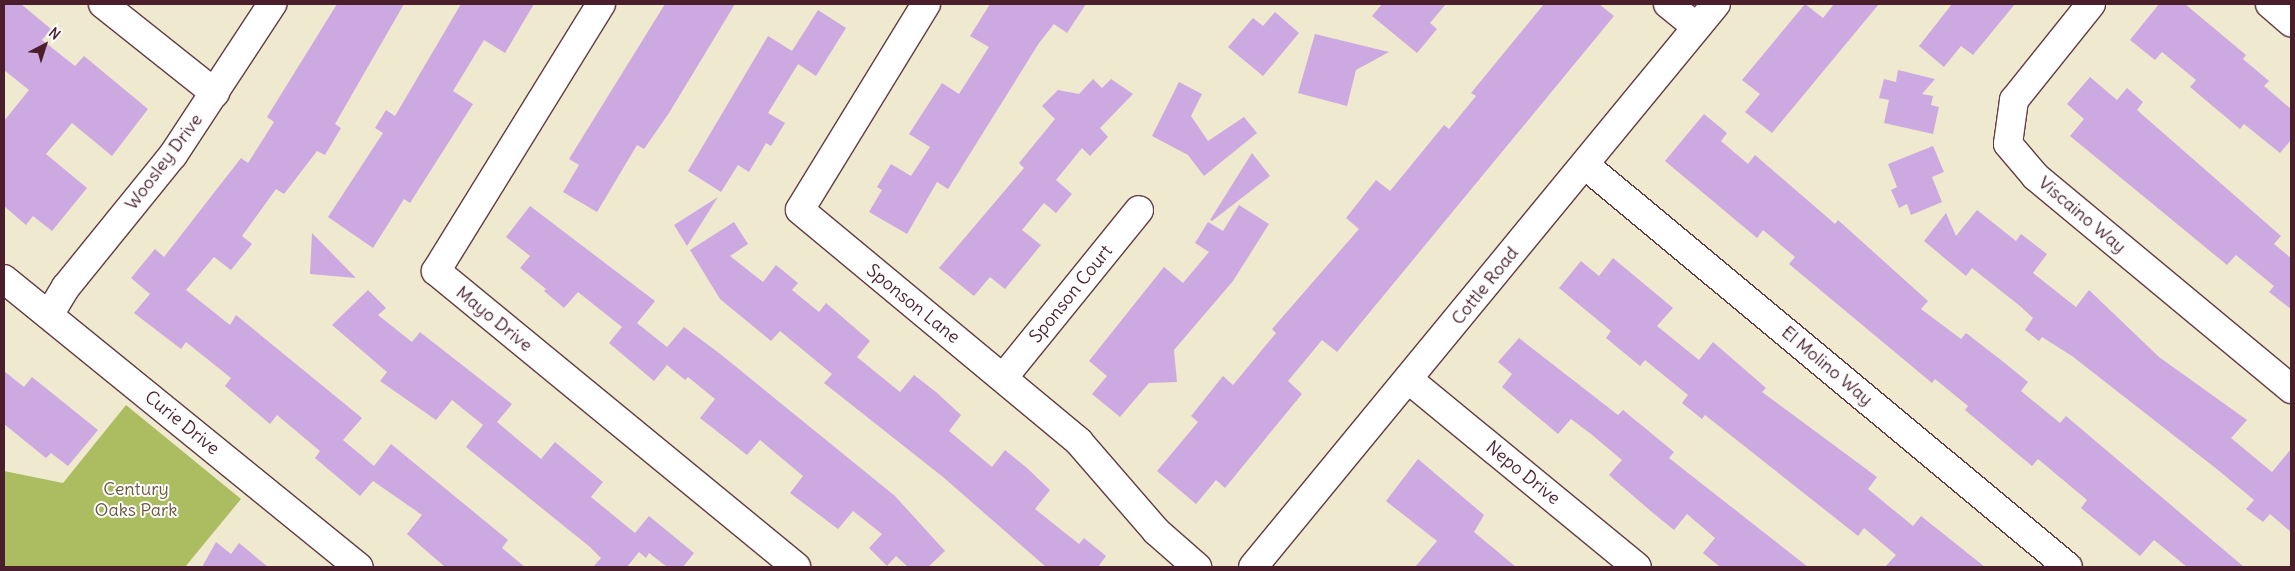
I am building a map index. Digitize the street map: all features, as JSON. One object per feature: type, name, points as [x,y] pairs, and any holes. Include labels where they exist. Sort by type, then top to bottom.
[{"type":"street","points":[[103,4],[215,93]]},
{"type":"street","name":"Woosley Drive","points":[[49,315],[215,93],[272,4]]},
{"type":"street","name":"Mayo Drive","points":[[601,4],[436,271],[796,567]]},
{"type":"street","name":"Sponson Lane","points":[[926,4],[800,210],[1079,442],[1156,531],[1197,567]]},
{"type":"street","points":[[1668,4],[1696,27]]},
{"type":"street","name":"Cottle Road","points":[[1252,567],[1716,4]]},
{"type":"street","name":"Viscaino Way","points":[[2091,4],[2014,100],[2008,144],[2036,177],[2291,389]]},
{"type":"street","points":[[2270,4],[2291,22]]},
{"type":"street","name":"El Molino Way","points":[[1585,165],[2068,567]]},
{"type":"street","name":"Sponson Court","points":[[1003,378],[1139,210]]},
{"type":"street","name":"Curie Drive","points":[[4,279],[359,567]]},
{"type":"street","name":"Nepo Drive","points":[[1408,380],[1637,567]]},
{"type":"green space","name":"Century Oaks Park","points":[[126,405],[241,499],[185,567],[4,567],[4,471],[63,483]]},
{"type":"building","points":[[4,4],[21,4],[51,29],[42,40],[75,66],[84,56],[148,109],[112,156],[72,123],[46,154],[87,188],[52,231],[33,216],[26,225],[4,206],[4,121],[29,90],[4,70]]},
{"type":"building","points":[[337,4],[404,4],[335,124],[341,128],[325,155],[317,151],[284,194],[276,189],[242,236],[252,244],[231,270],[214,257],[186,290],[230,325],[236,315],[362,418],[343,440],[374,466],[391,444],[508,540],[502,548],[525,567],[445,567],[407,534],[422,515],[373,481],[360,496],[315,458],[320,451],[277,415],[270,424],[225,386],[231,378],[186,342],[181,349],[134,313],[150,294],[131,278],[155,249],[164,257],[241,158],[248,163],[274,122],[267,117]]},
{"type":"building","points":[[461,4],[534,4],[505,53],[484,40],[453,91],[473,104],[410,203],[404,199],[373,248],[328,217],[383,133],[375,128],[386,110],[395,116]]},
{"type":"building","points":[[665,4],[735,4],[669,113],[644,149],[637,145],[597,212],[563,192],[579,165],[569,159]]},
{"type":"building","points":[[990,4],[1086,4],[1067,33],[1054,24],[1039,43],[948,189],[937,182],[907,234],[869,212],[882,190],[877,187],[891,164],[911,176],[930,147],[909,134],[942,83],[959,94],[989,47],[970,36]]},
{"type":"building","points":[[1382,4],[1446,4],[1430,23],[1437,29],[1417,53],[1372,16]]},
{"type":"building","points":[[1544,4],[1599,4],[1614,16],[1337,352],[1322,340],[1288,381],[1302,394],[1225,488],[1216,480],[1196,504],[1157,471],[1198,422],[1191,416],[1223,376],[1233,385],[1276,333],[1272,329],[1359,229],[1346,218],[1376,180],[1390,191],[1444,125],[1449,129],[1476,96],[1471,93]]},
{"type":"building","points":[[1805,4],[1823,18],[1834,4],[1879,4],[1772,133],[1745,112],[1760,94],[1742,80]]},
{"type":"building","points":[[1952,4],[2015,4],[1973,55],[1961,46],[1944,67],[1919,46]]},
{"type":"building","points":[[2159,4],[2185,4],[2246,55],[2243,59],[2269,81],[2264,86],[2291,109],[2291,140],[2280,153],[2244,124],[2240,129],[2190,87],[2196,80],[2162,52],[2155,60],[2130,40]]},
{"type":"building","points":[[818,10],[846,28],[816,76],[798,64],[768,113],[785,123],[771,146],[766,143],[749,172],[738,165],[721,192],[688,171],[768,36],[792,51]]},
{"type":"building","points":[[1275,12],[1299,33],[1263,76],[1228,47],[1253,18],[1263,26]]},
{"type":"building","points":[[1315,34],[1389,52],[1356,70],[1347,106],[1298,93]]},
{"type":"building","points":[[1898,70],[1935,79],[1922,94],[1933,96],[1931,105],[1939,107],[1933,134],[1884,123],[1889,100],[1879,98],[1884,79],[1896,82]]},
{"type":"building","points":[[2090,77],[2117,100],[2127,88],[2143,102],[2137,110],[2281,236],[2274,244],[2291,258],[2291,309],[2269,292],[2274,286],[2236,255],[2227,265],[2070,136],[2084,119],[2067,104]]},
{"type":"building","points":[[1093,79],[1102,88],[1111,79],[1133,94],[1100,128],[1108,137],[1090,156],[1082,148],[1056,180],[1072,194],[1056,213],[1044,203],[1022,230],[1041,245],[1005,289],[990,277],[974,296],[939,268],[1024,168],[1019,163],[1055,119],[1042,106],[1058,90],[1079,94]]},
{"type":"building","points":[[1179,82],[1202,94],[1191,116],[1208,141],[1244,117],[1257,133],[1204,176],[1188,155],[1152,136]]},
{"type":"building","points":[[1704,114],[1727,133],[1721,141],[1748,164],[1755,155],[1835,224],[1838,220],[1928,301],[1921,309],[1961,339],[1966,333],[2001,360],[2028,382],[2021,391],[2060,423],[2066,416],[2244,567],[2187,567],[2154,540],[2140,556],[2081,508],[2087,500],[2038,459],[2032,466],[1965,410],[1968,406],[1935,379],[1932,383],[1789,264],[1795,257],[1763,230],[1757,238],[1665,161]]},
{"type":"building","points":[[1933,146],[1944,172],[1932,177],[1942,202],[1911,215],[1907,204],[1899,208],[1891,190],[1897,187],[1888,164]]},
{"type":"building","points":[[1252,153],[1270,176],[1212,221],[1210,220]]},
{"type":"building","points":[[718,197],[687,246],[674,225]]},
{"type":"building","points":[[1239,205],[1269,224],[1233,281],[1174,350],[1177,382],[1149,383],[1120,417],[1092,394],[1107,376],[1089,361],[1164,267],[1183,283],[1209,252],[1195,243],[1208,222],[1223,231]]},
{"type":"building","points":[[530,206],[655,301],[637,323],[667,347],[684,327],[719,353],[895,496],[945,551],[928,567],[908,567],[896,556],[887,566],[869,548],[882,534],[853,511],[838,529],[790,493],[803,476],[760,440],[747,455],[700,418],[715,399],[688,377],[685,380],[667,365],[654,381],[609,343],[622,327],[578,292],[564,308],[544,291],[546,289],[520,268],[530,256],[506,237]]},
{"type":"building","points":[[1977,210],[2016,241],[2021,234],[2047,254],[2033,273],[2076,307],[2089,290],[2159,357],[2247,420],[2231,438],[2272,472],[2291,449],[2291,532],[2270,514],[2263,522],[2246,509],[2254,500],[2218,470],[2072,356],[2042,337],[2039,341],[2025,330],[2033,318],[2020,306],[1972,268],[1966,276],[1924,241],[1946,213],[1956,236]]},
{"type":"building","points":[[734,222],[748,244],[730,256],[763,282],[776,265],[798,283],[792,290],[819,312],[826,303],[870,341],[857,357],[900,392],[914,375],[936,392],[961,415],[949,431],[992,467],[1005,450],[1027,468],[1050,490],[1035,509],[1079,544],[1084,538],[1106,556],[1098,567],[1046,567],[943,477],[824,383],[832,374],[780,331],[771,341],[720,299],[690,250]]},
{"type":"building","points":[[312,233],[356,278],[310,274]]},
{"type":"building","points":[[1613,258],[1673,308],[1657,326],[1699,360],[1713,342],[1766,388],[1762,392],[1877,477],[1868,489],[1913,526],[1921,516],[1985,567],[1885,567],[1896,555],[1864,528],[1858,536],[1705,415],[1702,419],[1682,403],[1688,395],[1645,360],[1640,366],[1606,338],[1611,331],[1559,288],[1581,261],[1599,276]]},
{"type":"building","points":[[368,290],[386,308],[378,315],[412,342],[420,332],[512,404],[497,422],[541,459],[555,442],[603,482],[591,497],[635,533],[649,516],[694,553],[683,567],[667,567],[649,553],[646,558],[639,552],[627,567],[593,567],[601,558],[590,547],[466,447],[483,425],[452,400],[436,420],[380,381],[387,372],[332,325]]},
{"type":"building","points":[[1519,338],[1618,415],[1623,410],[1674,452],[1669,458],[1808,567],[1720,567],[1703,553],[1715,538],[1687,514],[1674,530],[1653,513],[1609,475],[1622,460],[1591,434],[1571,419],[1558,434],[1502,387],[1512,374],[1498,362]]},
{"type":"building","points":[[4,371],[24,387],[32,377],[98,430],[68,466],[51,453],[46,458],[4,424]]},
{"type":"building","points":[[1418,459],[1484,515],[1474,532],[1516,567],[1415,567],[1437,541],[1386,501]]},
{"type":"building","points":[[216,542],[231,554],[239,543],[268,567],[202,567]]}]
